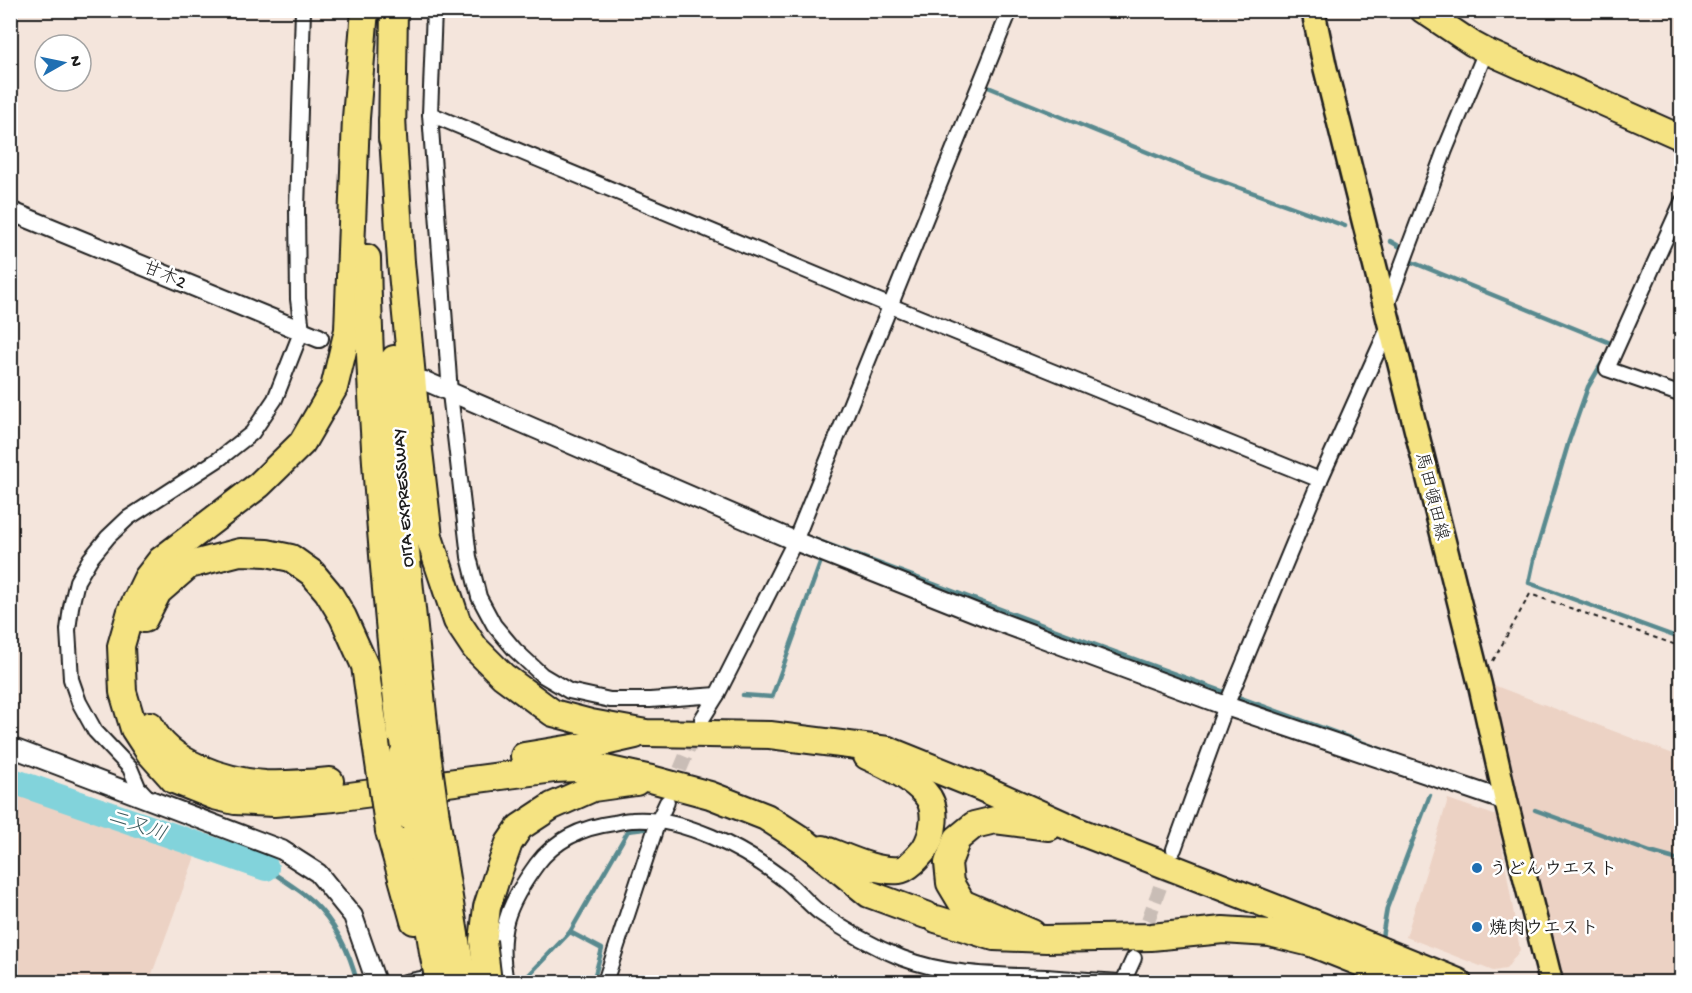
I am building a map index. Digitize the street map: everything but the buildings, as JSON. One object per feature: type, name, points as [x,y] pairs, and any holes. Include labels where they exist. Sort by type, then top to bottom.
[{"type":"highway","points":[[365,10],[356,118],[348,330],[334,388],[302,443],[260,485],[161,560],[147,578],[131,611],[121,646],[123,692],[134,729],[149,752],[174,780],[214,796],[235,801],[274,803],[334,798],[554,769],[596,767],[710,795],[766,817],[804,842],[869,894],[994,937],[1046,939],[1151,937],[1223,930],[1270,933],[1311,943],[1409,982]]},
{"type":"highway","name":"OITA EXPRESSWAY","points":[[370,10],[367,120],[368,342],[380,544],[424,818],[439,982]]},
{"type":"highway","name":"OITA EXPRESSWAY","points":[[394,10],[391,249],[398,442],[415,753]]},
{"type":"highway","points":[[1422,10],[1486,51],[1682,138]]},
{"type":"highway","points":[[392,121],[401,262],[429,537],[457,621],[475,648],[503,676],[553,713],[591,723],[646,733],[770,735],[888,750],[980,787],[1078,831],[1458,982]]},
{"type":"highway","points":[[430,982],[437,950],[389,831],[376,743],[365,666],[343,617],[328,592],[312,573],[291,558],[267,553],[240,552],[189,565],[158,592],[135,635],[133,669],[138,699],[154,735],[168,749],[183,761],[216,773],[265,784],[355,779],[555,752],[646,733]]},
{"type":"highway","points":[[804,842],[874,867],[901,870],[918,858],[930,841],[934,817],[927,794],[891,767],[842,745]]},
{"type":"highway","points":[[495,973],[483,941],[487,907],[509,843],[520,827],[552,806],[593,788],[651,779]]},
{"type":"highway","points":[[1046,939],[962,903],[950,883],[948,863],[957,839],[974,825],[995,820],[1078,831]]},
{"type":"highway","name":"OITA EXPRESSWAY","points":[[437,950],[464,982]]},
{"type":"main road","name":"馬田頓田線","points":[[1313,10],[1325,67],[1480,685],[1551,982]]},
{"type":"street","points":[[151,801],[138,787],[130,768],[95,731],[79,702],[71,679],[68,630],[77,580],[108,537],[128,518],[219,459],[252,433],[276,399],[302,330],[298,299],[297,209],[303,10]]},
{"type":"street","points":[[434,10],[430,114],[450,393],[468,545],[479,597],[494,625],[515,650],[542,675],[569,691],[610,700],[650,700],[717,695]]},
{"type":"street","points":[[702,719],[717,695],[795,541],[1010,10]]},
{"type":"street","points":[[1174,849],[1226,706],[1388,316],[1445,150],[1486,51]]},
{"type":"street","points":[[430,114],[891,306],[1320,480]]},
{"type":"street","points":[[1682,202],[1606,369],[1682,395]]},
{"type":"street","name":"甘木2","points":[[10,211],[319,338]]},
{"type":"street","points":[[425,381],[795,541],[994,620],[1226,706],[1506,801]]},
{"type":"street","points":[[10,747],[282,850],[318,873],[353,916],[376,982]]},
{"type":"street","points":[[605,982],[657,821],[667,802]]},
{"type":"street","points":[[495,973],[501,938],[517,892],[553,845],[594,826],[632,820],[657,821],[694,830],[748,854],[784,879],[818,911],[861,938],[902,958],[941,969],[987,975],[1123,982],[1134,958]]},
{"type":"street","points":[[405,982],[495,973],[506,982]]},
{"type":"path","points":[[1480,685],[1530,594],[1682,647]]},
{"type":"shaded area","points":[[1488,683],[1681,757],[1681,982],[1560,982]]},
{"type":"shaded area","points":[[11,780],[197,851],[149,982],[11,982]]},
{"type":"shaded area","points":[[1448,799],[1497,816],[1520,950],[1506,969],[1493,971],[1406,937]]},
{"type":"waterway","points":[[988,87],[1196,172],[1345,226]]},
{"type":"waterway","points":[[1390,241],[1404,249]]},
{"type":"waterway","points":[[1407,260],[1613,344],[1611,347]]},
{"type":"waterway","points":[[1606,356],[1588,387],[1569,441],[1535,555],[1529,583],[1682,639]]},
{"type":"waterway","points":[[814,539],[1397,755]]},
{"type":"waterway","points":[[743,695],[772,697],[822,558]]},
{"type":"waterway","name":"二又川","points":[[10,780],[266,868]]},
{"type":"waterway","points":[[1381,943],[1387,908],[1430,795]]},
{"type":"waterway","points":[[1535,810],[1650,852],[1682,861]]},
{"type":"waterway","points":[[518,982],[524,980],[570,932],[628,831],[652,828]]},
{"type":"waterway","points":[[266,868],[296,888],[328,918],[346,949],[357,982]]},
{"type":"waterway","points":[[570,932],[602,949],[593,982]]},
{"type":"tunnel","points":[[672,789],[697,729]]},
{"type":"tunnel","points":[[1141,940],[1169,862]]},
{"type":"place","name":"うどんウエスト","points":[[1477,868]]},
{"type":"place","name":"焼肉ウエスト","points":[[1477,927]]}]
